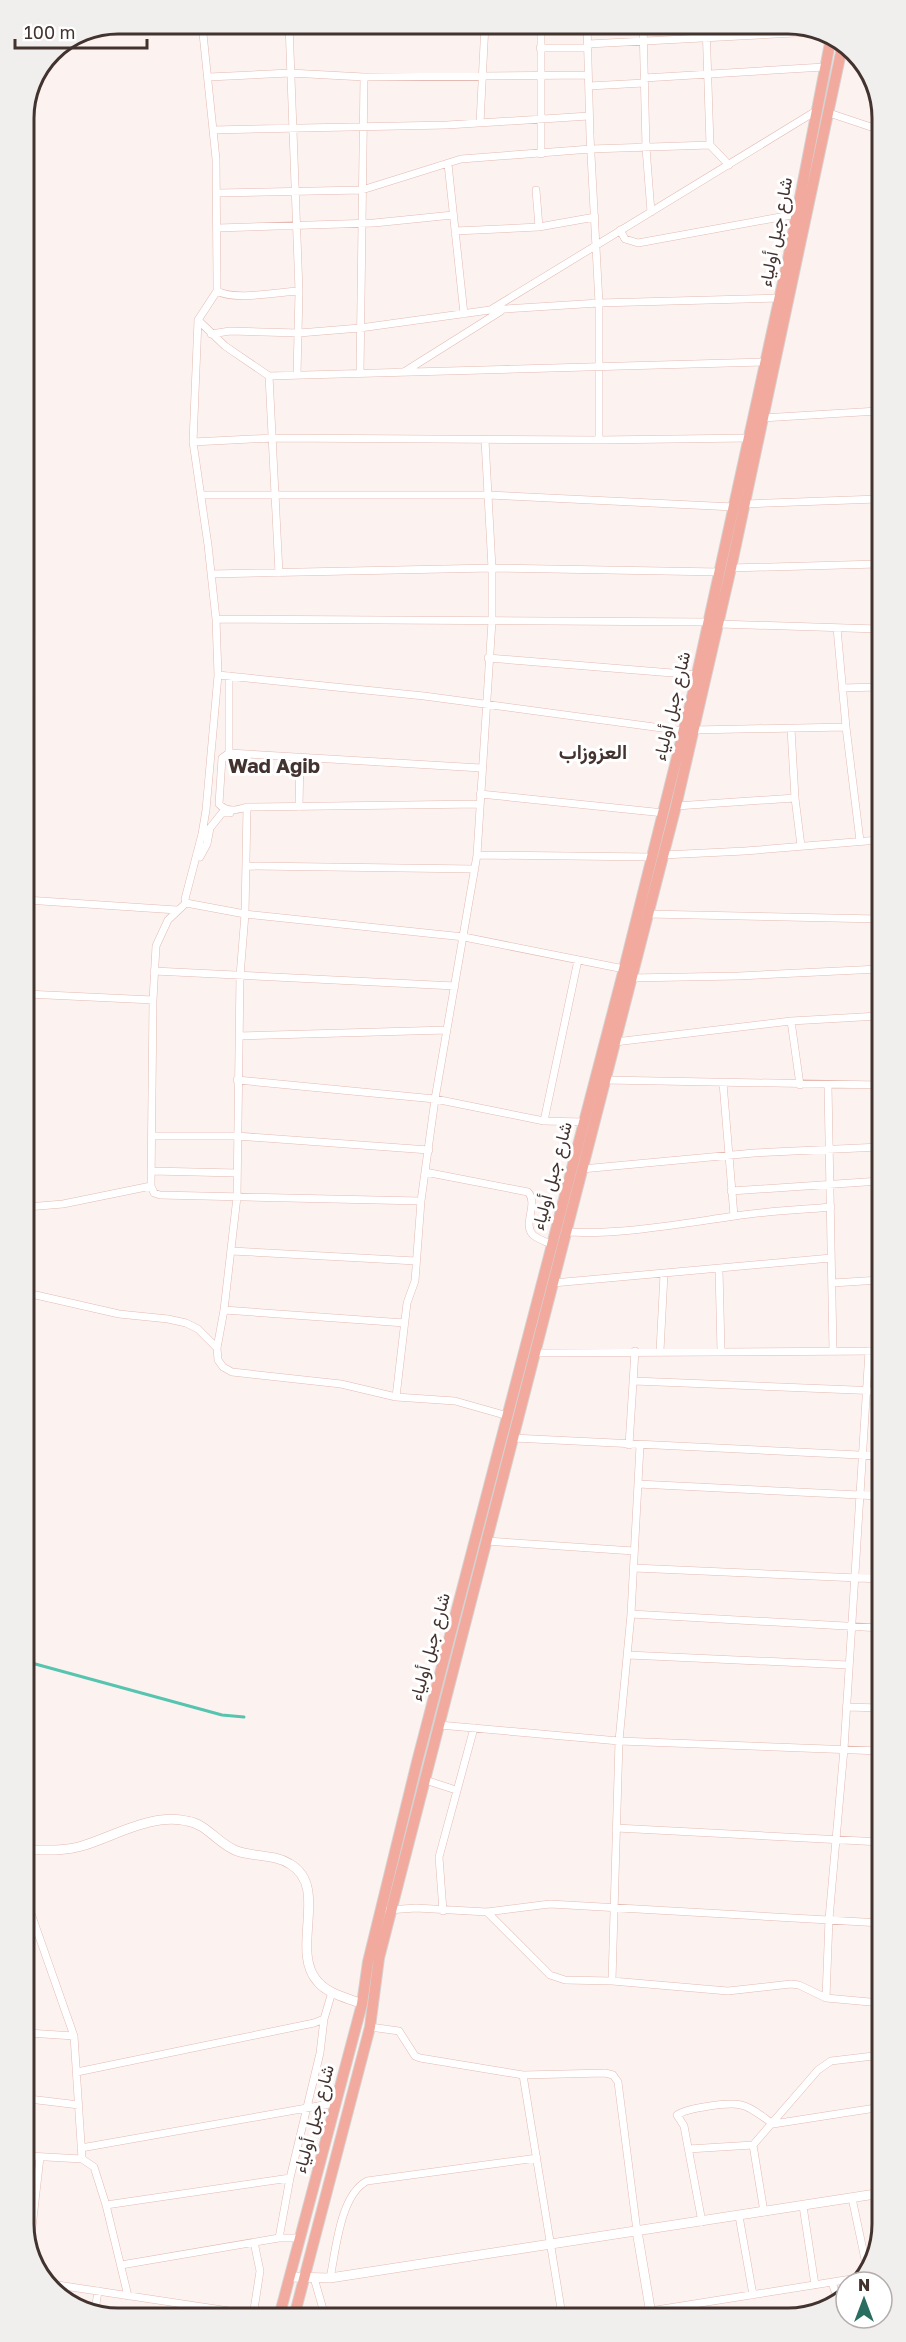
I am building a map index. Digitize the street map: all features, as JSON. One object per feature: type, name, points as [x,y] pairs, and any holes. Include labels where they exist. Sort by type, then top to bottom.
[{"type":"main road","name":"شارع جبل أولياء","points":[[298,2307],[309,2278],[370,2027],[386,1910],[551,1244],[583,1122],[615,1021],[658,856],[676,806],[697,675],[731,568],[749,438],[758,418],[766,362],[829,46]]},
{"type":"main road","name":"شارع جبل أولياء","points":[[627,974],[648,914],[664,813],[689,730],[714,623],[720,572],[739,505],[841,54]]},
{"type":"main road","name":"شارع جبل أولياء","points":[[282,2307],[362,2004],[368,1962],[425,1780],[615,1041],[615,1021]]},
{"type":"street","points":[[186,903],[185,899],[202,834],[209,785],[218,675],[216,619],[194,442],[198,320],[217,291],[218,193],[203,35]]},
{"type":"street","points":[[289,35],[299,291],[297,375]]},
{"type":"street","points":[[480,123],[484,35]]},
{"type":"street","points":[[541,35],[542,154]]},
{"type":"street","points":[[588,35],[589,116],[599,303],[599,440]]},
{"type":"street","points":[[644,35],[646,148],[651,212]]},
{"type":"street","points":[[706,35],[710,145],[729,165]]},
{"type":"street","points":[[540,48],[768,35]]},
{"type":"street","points":[[589,86],[825,67]]},
{"type":"street","points":[[209,77],[290,73],[364,77],[588,75]]},
{"type":"street","points":[[360,373],[364,77]]},
{"type":"street","points":[[490,310],[816,111]]},
{"type":"street","points":[[829,113],[872,127]]},
{"type":"street","points":[[213,130],[480,123],[589,116]]},
{"type":"street","points":[[218,193],[362,190],[461,159],[591,149],[710,145]]},
{"type":"street","points":[[448,164],[464,314]]},
{"type":"street","points":[[536,190],[539,226]]},
{"type":"street","points":[[218,228],[297,224],[362,224],[453,214]]},
{"type":"street","points":[[620,230],[625,239],[638,243],[797,214]]},
{"type":"street","points":[[455,231],[539,226],[595,217]]},
{"type":"street","points":[[217,291],[222,294],[235,295],[299,291]]},
{"type":"street","points":[[211,334],[230,331],[299,333],[360,328],[503,309],[599,303],[779,298]]},
{"type":"street","points":[[404,372],[503,309]]},
{"type":"street","points":[[198,320],[211,334],[269,375],[766,362]]},
{"type":"street","points":[[269,375],[279,573]]},
{"type":"street","points":[[758,418],[872,411]]},
{"type":"street","points":[[194,442],[273,438],[485,440],[749,438]]},
{"type":"street","points":[[396,1397],[407,1303],[415,1281],[421,1201],[435,1099],[477,855],[492,621],[492,568],[485,440]]},
{"type":"street","points":[[201,495],[488,495],[739,505],[872,499]]},
{"type":"street","points":[[731,568],[872,564]]},
{"type":"street","points":[[211,574],[492,568],[720,572]]},
{"type":"street","points":[[216,619],[714,623],[872,629]]},
{"type":"street","points":[[837,628],[860,841]]},
{"type":"street","points":[[488,658],[697,675]]},
{"type":"street","points":[[218,675],[424,696],[485,706],[689,730],[846,727]]},
{"type":"street","points":[[229,676],[229,753]]},
{"type":"street","points":[[842,688],[872,687]]},
{"type":"street","points":[[791,729],[795,798],[801,846]]},
{"type":"street","points":[[480,804],[299,807],[234,811],[223,809],[219,804],[222,758],[229,753],[481,768]]},
{"type":"street","points":[[299,807],[300,758]]},
{"type":"street","points":[[480,794],[664,813]]},
{"type":"street","points":[[676,806],[795,798]]},
{"type":"street","points":[[195,866],[207,844],[210,828],[216,819],[222,813],[247,810]]},
{"type":"street","points":[[247,810],[245,914],[240,976],[237,1080],[237,1197],[224,1310],[217,1348],[218,1360],[223,1367],[232,1372],[341,1384],[396,1397],[455,1401],[508,1416]]},
{"type":"street","points":[[477,855],[658,856],[872,840]]},
{"type":"street","points":[[246,866],[475,869]]},
{"type":"street","points":[[35,901],[177,910]]},
{"type":"street","points":[[421,1201],[160,1195],[154,1193],[151,1186],[153,1000],[156,946],[165,925],[177,910],[186,903],[245,914],[464,937],[578,960],[627,974],[739,976],[872,969]]},
{"type":"street","points":[[648,914],[872,919]]},
{"type":"street","points":[[544,1121],[578,960]]},
{"type":"street","points":[[154,972],[455,986]]},
{"type":"street","points":[[35,994],[153,1000]]},
{"type":"street","points":[[615,1041],[791,1021],[872,1016]]},
{"type":"street","points":[[791,1021],[800,1085]]},
{"type":"street","points":[[239,1036],[447,1029]]},
{"type":"street","points":[[237,1080],[435,1099],[544,1121],[583,1122]]},
{"type":"street","points":[[605,1080],[872,1085]]},
{"type":"street","points":[[723,1083],[734,1216]]},
{"type":"street","points":[[828,1086],[832,1351]]},
{"type":"street","points":[[152,1136],[237,1136],[429,1150]]},
{"type":"street","points":[[582,1169],[729,1156],[872,1147]]},
{"type":"street","points":[[152,1171],[237,1173]]},
{"type":"street","points":[[426,1172],[528,1192],[533,1199],[531,1230],[534,1235],[551,1244]]},
{"type":"street","points":[[731,1191],[872,1181]]},
{"type":"street","points":[[35,1206],[63,1204],[151,1186]]},
{"type":"street","points":[[565,1232],[582,1233],[665,1226],[734,1216],[831,1207]]},
{"type":"street","points":[[231,1251],[416,1261]]},
{"type":"street","points":[[553,1282],[831,1258]]},
{"type":"street","points":[[719,1269],[721,1351]]},
{"type":"street","points":[[660,1351],[664,1274]]},
{"type":"street","points":[[832,1283],[872,1281]]},
{"type":"street","points":[[35,1295],[110,1312],[186,1323],[198,1329],[217,1348]]},
{"type":"street","points":[[224,1310],[405,1323]]},
{"type":"street","points":[[629,1445],[635,1351]]},
{"type":"street","points":[[534,1353],[869,1351],[844,1749],[829,1919],[826,1998]]},
{"type":"street","points":[[634,1381],[872,1391]]},
{"type":"street","points":[[513,1438],[640,1446],[872,1455]]},
{"type":"street","points":[[612,1981],[612,1907],[619,1741],[631,1614],[640,1446]]},
{"type":"street","points":[[638,1484],[872,1496]]},
{"type":"street","points":[[486,1541],[634,1551]]},
{"type":"street","points":[[634,1569],[872,1579]]},
{"type":"street","points":[[631,1614],[872,1627]]},
{"type":"street","points":[[628,1655],[848,1665]]},
{"type":"street","points":[[846,1707],[872,1708]]},
{"type":"street","points":[[439,1725],[619,1741],[872,1751]]},
{"type":"street","points":[[443,1911],[439,1857],[474,1728]]},
{"type":"street","points":[[425,1780],[456,1790]]},
{"type":"street","points":[[35,1850],[66,1849],[151,1823],[186,1820],[201,1826],[221,1843],[236,1851],[291,1864],[302,1876],[308,1889],[306,1944],[312,1973],[318,1983],[332,1992],[362,2004]]},
{"type":"street","points":[[616,1827],[872,1841]]},
{"type":"street","points":[[386,1910],[416,1908],[487,1912],[550,1904],[872,1922]]},
{"type":"street","points":[[487,1912],[550,1975],[565,1980],[612,1981],[728,1991],[791,1984],[826,1998],[872,2001]]},
{"type":"street","points":[[35,1925],[74,2036],[82,2159]]},
{"type":"street","points":[[279,2238],[290,2178],[320,2053],[324,2019],[332,1992]]},
{"type":"street","points":[[77,2072],[292,2028],[324,2019]]},
{"type":"street","points":[[370,2027],[399,2031],[415,2056],[420,2058],[523,2075],[605,2073],[614,2075],[618,2082],[649,2308]]},
{"type":"street","points":[[35,2033],[74,2036]]},
{"type":"street","points":[[688,2149],[753,2145],[818,2070],[831,2061],[872,2056]]},
{"type":"street","points":[[523,2075],[561,2308]]},
{"type":"street","points":[[35,2100],[78,2105]]},
{"type":"street","points":[[81,2148],[335,2103]]},
{"type":"street","points":[[702,2222],[691,2175],[684,2126],[676,2115],[682,2111],[712,2106],[743,2105],[773,2124],[872,2109]]},
{"type":"street","points":[[753,2145],[764,2212]]},
{"type":"street","points":[[35,2157],[82,2159],[94,2167],[106,2205],[128,2296]]},
{"type":"street","points":[[35,2190],[40,2157]]},
{"type":"street","points":[[330,2278],[345,2210],[358,2186],[367,2181],[537,2158]]},
{"type":"street","points":[[106,2205],[290,2178]]},
{"type":"street","points":[[290,2277],[330,2278],[872,2195]]},
{"type":"street","points":[[852,2198],[864,2257]]},
{"type":"street","points":[[803,2206],[815,2285]]},
{"type":"street","points":[[740,2216],[753,2295]]},
{"type":"street","points":[[121,2265],[279,2238],[300,2238]]},
{"type":"street","points":[[254,2242],[260,2271],[254,2307]]},
{"type":"street","points":[[309,2278],[321,2307]]},
{"type":"street","points":[[680,2308],[815,2285],[832,2283],[834,2288]]},
{"type":"street","points":[[62,2286],[198,2307]]},
{"type":"street","points":[[96,2304],[98,2291]]},
{"type":"waterway","points":[[35,1664],[222,1715],[244,1717]]},
{"type":"district","name":"العزوزاب","points":[[593,752]]},
{"type":"district","name":"Wad Agib","points":[[274,766]]}]
